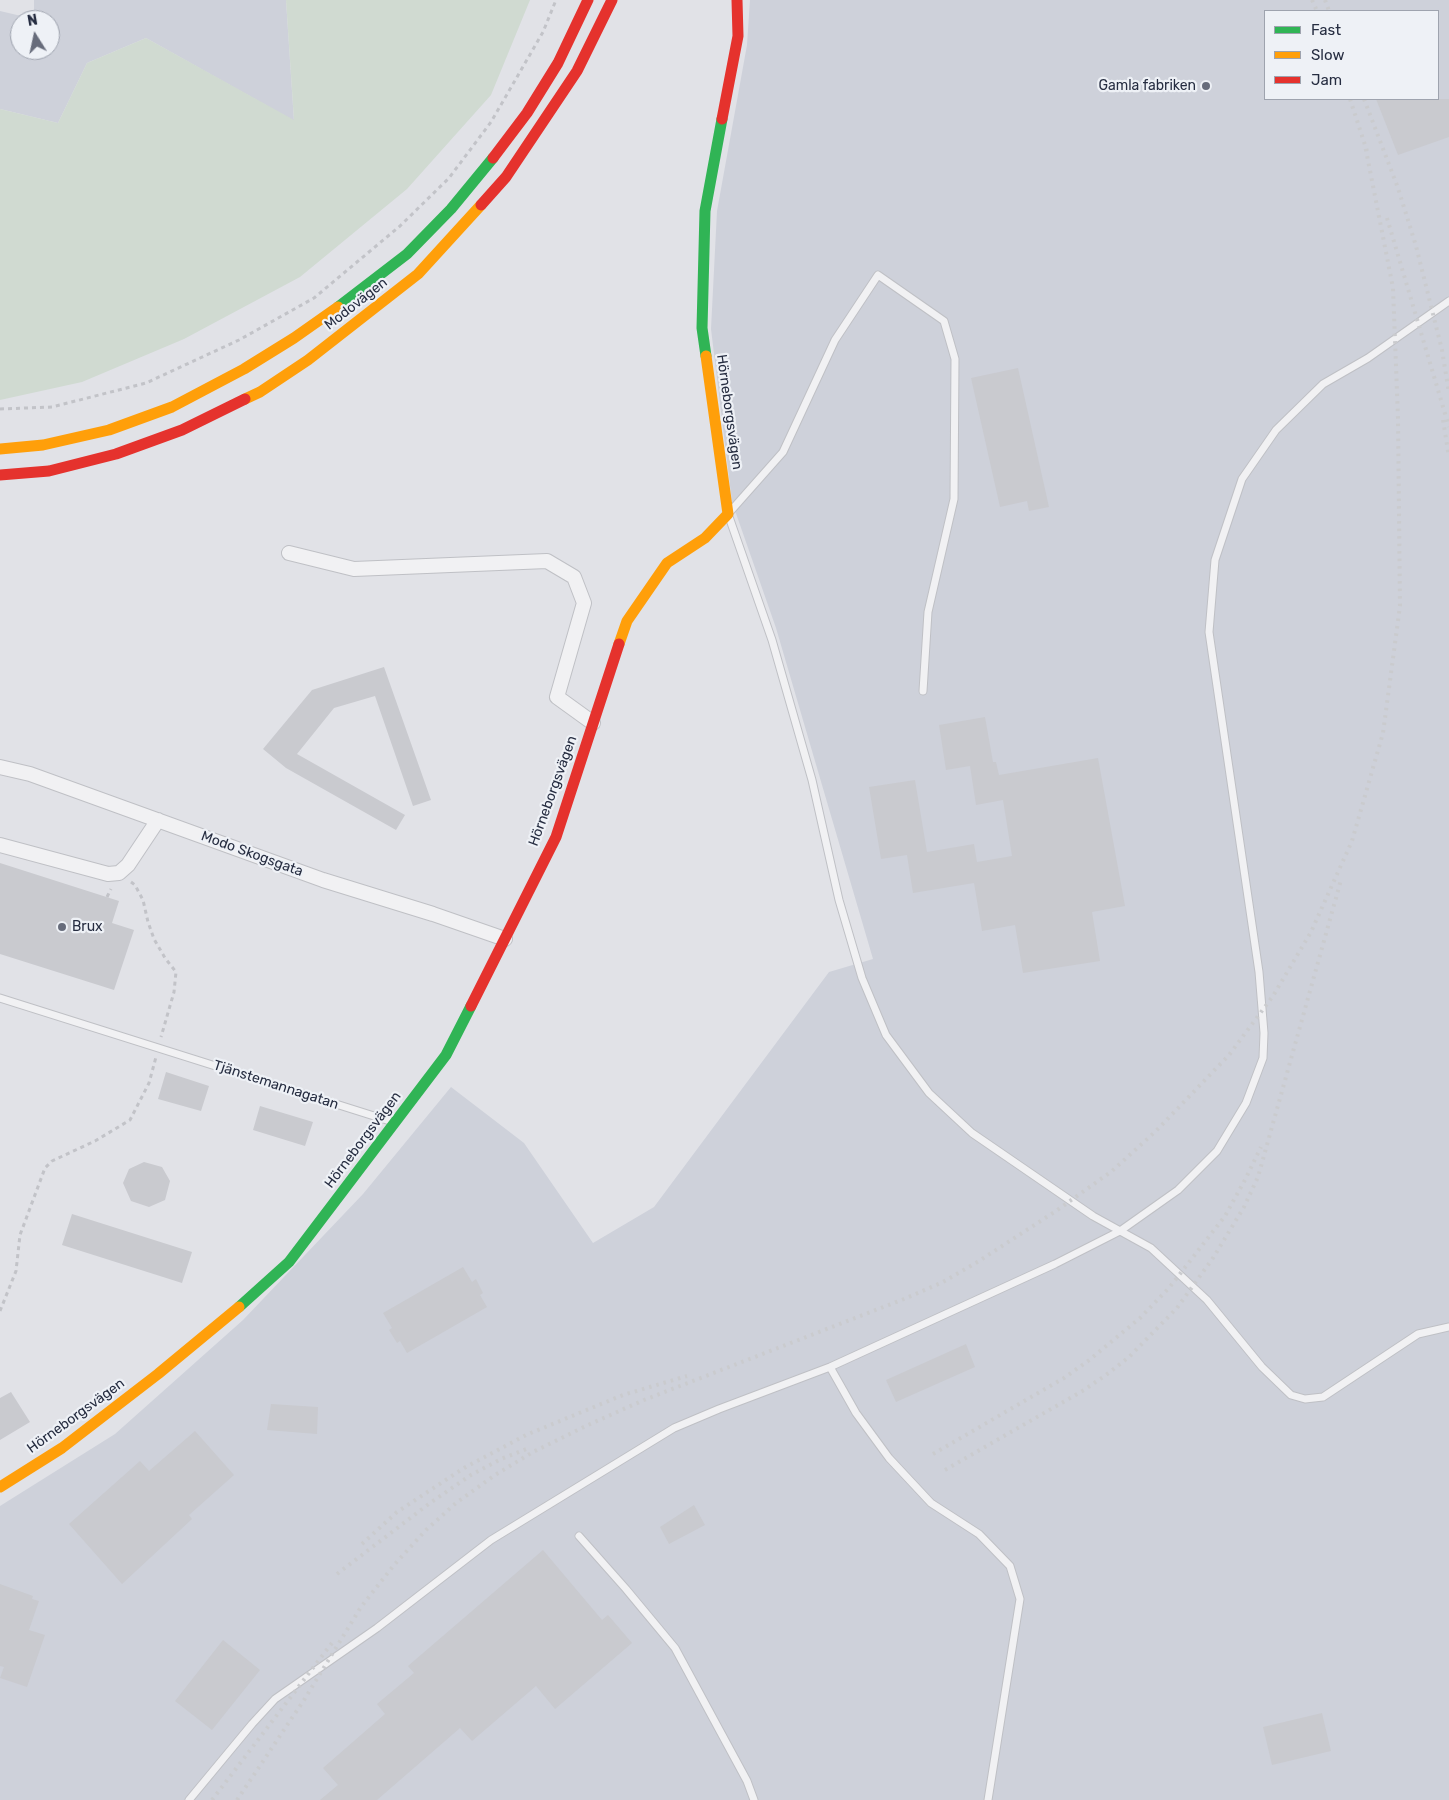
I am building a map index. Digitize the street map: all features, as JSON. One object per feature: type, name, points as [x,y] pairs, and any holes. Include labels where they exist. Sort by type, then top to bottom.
[{"type":"street","name":"Modovägen","points":[[0,449],[43,445],[109,430],[172,407],[244,369],[294,338],[358,292],[407,254],[452,209],[490,162],[527,113],[558,63],[588,0]]},
{"type":"street","name":"Modovägen","points":[[0,475],[49,471],[116,454],[182,430],[260,392],[308,360],[418,274],[506,178],[577,71],[612,0]]},
{"type":"street","name":"Hörneborgsvägen","points":[[0,1486],[62,1448],[158,1374],[215,1328],[289,1262],[446,1055],[556,838],[627,621],[667,563],[704,538],[728,514],[702,328],[705,211],[738,36],[737,0]]},
{"type":"street","points":[[289,553],[354,569],[547,561],[574,577],[584,603],[557,697],[593,723]]},
{"type":"street","name":"Modo Skogsgata","points":[[0,767],[30,774],[323,880],[433,914],[505,939]]},
{"type":"street","points":[[0,845],[108,874],[118,873],[128,865],[158,820]]},
{"type":"lane","points":[[923,691],[928,612],[954,499],[955,359],[944,321],[878,275],[835,340],[783,452],[728,514],[774,650],[812,780],[840,900],[862,978],[886,1035],[929,1093],[972,1133],[1070,1201],[1151,1248],[1207,1300],[1262,1367],[1291,1395],[1305,1399],[1323,1396],[1418,1334],[1449,1327]]},
{"type":"lane","points":[[189,1800],[275,1699],[378,1628],[491,1540],[674,1428],[719,1409],[830,1368],[1055,1264],[1120,1231],[1178,1190],[1217,1151],[1246,1103],[1263,1058],[1264,1032],[1260,972],[1209,632],[1215,560],[1242,479],[1276,430],[1323,384],[1368,358],[1395,337],[1449,302]]},
{"type":"lane","name":"Tjänstemannagatan","points":[[0,998],[395,1123]]},
{"type":"lane","points":[[830,1368],[856,1413],[889,1458],[931,1503],[979,1534],[1010,1566],[1020,1599],[988,1800]]},
{"type":"lane","points":[[579,1536],[675,1648],[747,1781],[754,1800]]},
{"type":"path","points":[[0,409],[52,407],[146,383],[239,340],[314,298],[400,226],[448,178],[491,122],[543,32],[556,0]]},
{"type":"path","points":[[0,1310],[16,1271],[20,1236],[45,1168],[52,1161],[95,1141],[130,1120],[149,1083],[174,992],[176,972],[164,958],[154,939],[143,900],[135,885],[118,873],[107,897]]},
{"type":"shaded area","points":[[34,0],[286,0],[294,121],[146,38],[87,63],[58,123],[0,109],[0,11],[10,13],[10,60],[60,60],[60,10],[34,10]]},
{"type":"shaded area","points":[[286,0],[530,0],[491,95],[407,189],[300,277],[184,339],[82,382],[0,400],[0,109],[58,123],[87,63],[146,38],[294,120]]},
{"type":"shaded area","points":[[750,0],[1449,0],[1449,1800],[0,1800],[0,1506],[115,1434],[243,1320],[363,1194],[451,1087],[524,1143],[593,1243],[654,1207],[829,972],[873,959],[776,628],[732,502],[711,329],[717,211],[747,45]]},
{"type":"building","points":[[1449,99],[1449,137],[1398,155],[1376,100]]},
{"type":"building","points":[[1018,368],[1049,507],[1029,511],[1027,501],[1000,507],[971,378]]},
{"type":"building","points":[[384,667],[431,800],[413,806],[375,696],[334,708],[297,754],[405,815],[396,830],[286,768],[263,749],[312,690]]},
{"type":"building","points":[[985,717],[993,762],[996,762],[999,775],[1098,758],[1125,906],[1092,912],[1100,961],[1023,973],[1015,925],[982,931],[974,883],[913,893],[907,855],[881,859],[869,787],[915,780],[927,852],[974,844],[977,862],[1012,856],[1003,800],[976,805],[970,766],[946,770],[939,725]]},
{"type":"building","name":"Brux","points":[[0,863],[119,901],[112,923],[134,930],[114,990],[0,954]]},
{"type":"building","points":[[166,1072],[209,1086],[201,1111],[158,1099]]},
{"type":"building","points":[[260,1106],[313,1122],[305,1146],[253,1130]]},
{"type":"building","points":[[144,1162],[162,1167],[170,1181],[165,1200],[149,1207],[131,1201],[123,1183],[129,1169]]},
{"type":"building","points":[[72,1214],[192,1252],[182,1283],[62,1245]]},
{"type":"building","points":[[463,1267],[472,1282],[476,1279],[483,1293],[480,1295],[487,1307],[407,1353],[400,1341],[397,1343],[389,1330],[392,1328],[383,1313]]},
{"type":"building","points":[[966,1344],[975,1367],[896,1402],[886,1380]]},
{"type":"building","points":[[11,1392],[30,1422],[0,1440],[0,1398]]},
{"type":"building","points":[[271,1404],[318,1407],[317,1434],[267,1430]]},
{"type":"building","points":[[195,1431],[234,1475],[189,1515],[192,1519],[122,1584],[69,1524],[140,1461],[149,1471]]},
{"type":"building","points":[[694,1505],[705,1525],[669,1544],[660,1527]]},
{"type":"building","points":[[543,1550],[602,1620],[608,1615],[632,1643],[555,1709],[536,1686],[472,1741],[460,1728],[377,1800],[320,1800],[338,1785],[323,1768],[385,1714],[377,1704],[414,1673],[408,1666]]},
{"type":"building","points":[[0,1584],[33,1596],[32,1599],[39,1601],[29,1630],[45,1635],[27,1687],[0,1678],[4,1667],[0,1666]]},
{"type":"building","points":[[223,1640],[260,1670],[212,1730],[175,1701]]},
{"type":"building","points":[[1322,1713],[1331,1751],[1272,1765],[1263,1727]]},
{"type":"railway","points":[[1312,0],[1317,10]]},
{"type":"railway","points":[[1325,0],[1329,10]]},
{"type":"railway","points":[[1350,100],[1367,151]]},
{"type":"railway","points":[[1364,100],[1398,188],[1416,246],[1442,350],[1449,393]]},
{"type":"railway","points":[[237,1800],[304,1700],[361,1607],[394,1565],[426,1530],[456,1503],[495,1475],[533,1452],[588,1425],[644,1400],[904,1299],[943,1282],[979,1261],[1056,1211],[1112,1171],[1156,1131],[1229,1055],[1273,996],[1311,932],[1352,841],[1383,733],[1400,606],[1398,418],[1393,288],[1365,145]]},
{"type":"railway","points":[[1387,218],[1449,427]]},
{"type":"railway","points":[[1443,420],[1449,457]]},
{"type":"railway","points":[[945,1470],[1084,1390],[1129,1357],[1177,1308],[1213,1258],[1244,1207],[1258,1177],[1341,880]]},
{"type":"railway","points":[[933,1454],[1064,1378],[1088,1361],[1140,1318],[1169,1288],[1225,1216],[1261,1147]]},
{"type":"railway","points":[[362,1544],[397,1512],[464,1468],[526,1435],[623,1395],[687,1376]]},
{"type":"railway","points":[[337,1574],[430,1503],[471,1475],[501,1459],[529,1448]]},
{"type":"railway","points":[[212,1800],[332,1643]]},
{"type":"traffic: fast","points":[[706,356],[702,328],[705,211],[722,119]]},
{"type":"traffic: fast","points":[[338,307],[407,254],[451,209],[493,158]]},
{"type":"traffic: fast","points":[[239,1307],[289,1262],[446,1055],[471,1006]]},
{"type":"traffic: slow","points":[[245,399],[260,392],[308,360],[418,274],[481,205]]},
{"type":"traffic: slow","points":[[0,449],[43,445],[109,430],[172,407],[244,369],[294,338],[338,307]]},
{"type":"traffic: slow","points":[[619,644],[627,621],[667,563],[705,538],[728,514],[706,356]]},
{"type":"traffic: slow","points":[[0,1487],[62,1448],[158,1374],[239,1307]]},
{"type":"traffic: jam","points":[[493,158],[527,113],[558,63],[588,0]]},
{"type":"traffic: jam","points":[[481,205],[506,177],[577,71],[612,0]]},
{"type":"traffic: jam","points":[[722,119],[738,36],[737,0]]},
{"type":"traffic: jam","points":[[0,475],[49,471],[116,454],[182,430],[245,399]]},
{"type":"traffic: jam","points":[[471,1006],[556,837],[619,644]]},
{"type":"place","name":"Gamla fabriken","points":[[1206,86]]},
{"type":"place","name":"Brux","points":[[62,927]]}]
